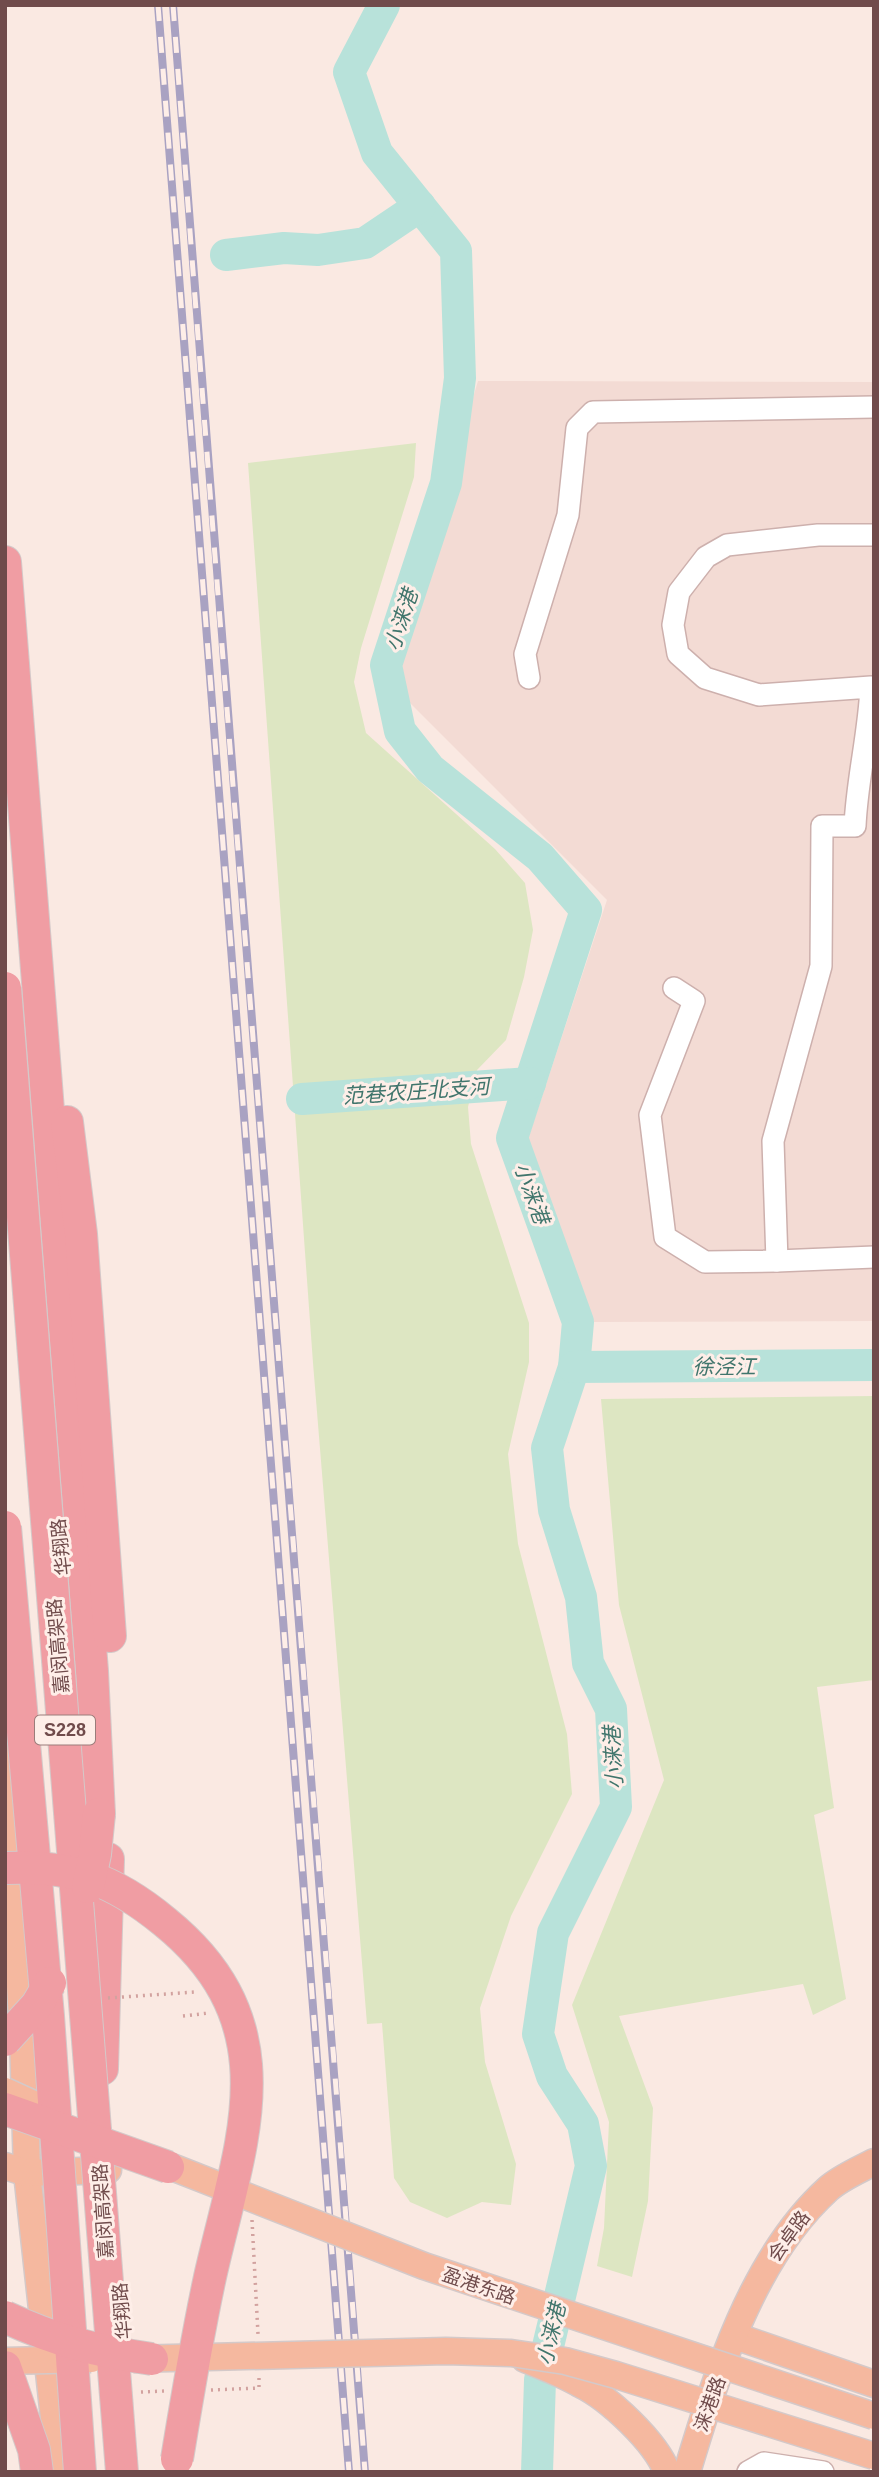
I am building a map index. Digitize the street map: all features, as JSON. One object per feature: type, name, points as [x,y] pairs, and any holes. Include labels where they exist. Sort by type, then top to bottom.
[{"type":"highway","points":[[5,562],[92,1671],[99,1814],[95,1854],[72,1940],[37,2005],[5,2040]]},
{"type":"highway","points":[[36,952],[74,1164],[107,1569],[113,1719],[102,2069]]},
{"type":"highway","name":"嘉闵高架路","points":[[5,988],[122,2472]]},
{"type":"highway","name":"S228","points":[[5,1527],[48,2016],[56,2468]]},
{"type":"highway","points":[[5,1868],[46,1867],[81,1872],[109,1883],[141,1902],[172,1927],[200,1957],[222,1985],[238,2018],[247,2053],[248,2094],[243,2138],[191,2369],[176,2472]]},
{"type":"highway","points":[[12,2110],[168,2167]]},
{"type":"highway","points":[[5,2317],[93,2351],[152,2359]]},
{"type":"highway","points":[[5,2367],[34,2450],[56,2468]]},
{"type":"main road","name":"华翔路","points":[[5,1000],[82,1762],[108,2170],[136,2472]]},
{"type":"main road","points":[[5,1741],[12,2110],[16,2169],[41,2291],[56,2468]]},
{"type":"main road","points":[[5,2091],[168,2167]]},
{"type":"main road","points":[[12,2110],[104,2108]]},
{"type":"main road","points":[[5,2145],[16,2169]]},
{"type":"main road","name":"会卓路","points":[[735,2336],[748,2301],[772,2257],[799,2219],[830,2187],[874,2162]]},
{"type":"main road","name":"盈港东路","points":[[168,2167],[484,2288],[874,2416]]},
{"type":"main road","points":[[16,2169],[108,2170]]},
{"type":"main road","points":[[41,2291],[120,2288]]},
{"type":"main road","points":[[735,2336],[874,2384]]},
{"type":"main road","name":"涞港路","points":[[687,2472],[703,2418],[735,2336]]},
{"type":"main road","points":[[152,2359],[446,2351],[511,2353],[565,2361],[616,2375],[874,2456]]},
{"type":"main road","points":[[511,2353],[583,2385],[634,2425],[664,2463],[667,2472]]},
{"type":"main road","name":"华翔路","points":[[5,2361],[152,2359]]},
{"type":"street","points":[[529,678],[525,654],[568,515],[578,428],[593,412],[874,407]]},
{"type":"street","points":[[777,1261],[773,1141],[821,966],[822,826],[855,826],[857,784],[870,719],[871,687],[759,695],[705,678],[678,654],[673,625],[679,592],[706,557],[727,545],[818,535],[874,534]]},
{"type":"street","points":[[674,988],[694,1001],[650,1115],[665,1237],[705,1262],[874,1257]]},
{"type":"street","points":[[748,2472],[764,2463],[823,2472]]},
{"type":"shaded area","points":[[478,381],[874,382],[874,1321],[594,1322],[528,1139],[607,900],[389,682]]},
{"type":"green space","points":[[416,443],[414,477],[361,648],[354,682],[366,733],[495,849],[525,883],[533,930],[524,977],[506,1040],[477,1070],[468,1107],[471,1144],[529,1323],[529,1362],[508,1454],[518,1544],[567,1734],[572,1794],[511,1916],[480,2008],[485,2062],[516,2164],[511,2205],[482,2202],[447,2218],[410,2202],[394,2178],[382,2023],[367,2024],[313,1363],[248,463]]},
{"type":"green space","points":[[874,1396],[874,1680],[817,1687],[834,1808],[814,1815],[846,1999],[813,2015],[803,1984],[619,2016],[653,2108],[648,2201],[632,2277],[597,2266],[604,2228],[609,2122],[572,2005],[664,1780],[619,1605],[601,1399]]},
{"type":"waterway","name":"小涞港","points":[[384,5],[349,72],[377,153],[456,251],[460,378],[446,483],[386,665],[400,731],[430,769],[540,857],[586,910],[512,1138],[578,1322],[574,1367],[547,1448],[554,1510],[581,1597],[588,1663],[611,1709],[616,1807],[553,1933],[538,2034],[552,2076],[583,2124],[591,2166],[540,2380],[537,2472]]},
{"type":"waterway","points":[[226,255],[284,248],[318,250],[365,243],[420,206]]},
{"type":"waterway","name":"范巷农庄北支河","points":[[302,1099],[530,1083]]},
{"type":"waterway","name":"徐泾江","points":[[574,1367],[874,1365]]},
{"type":"railway","points":[[158,5],[349,2472]]},
{"type":"railway","points":[[173,5],[365,2472]]}]
